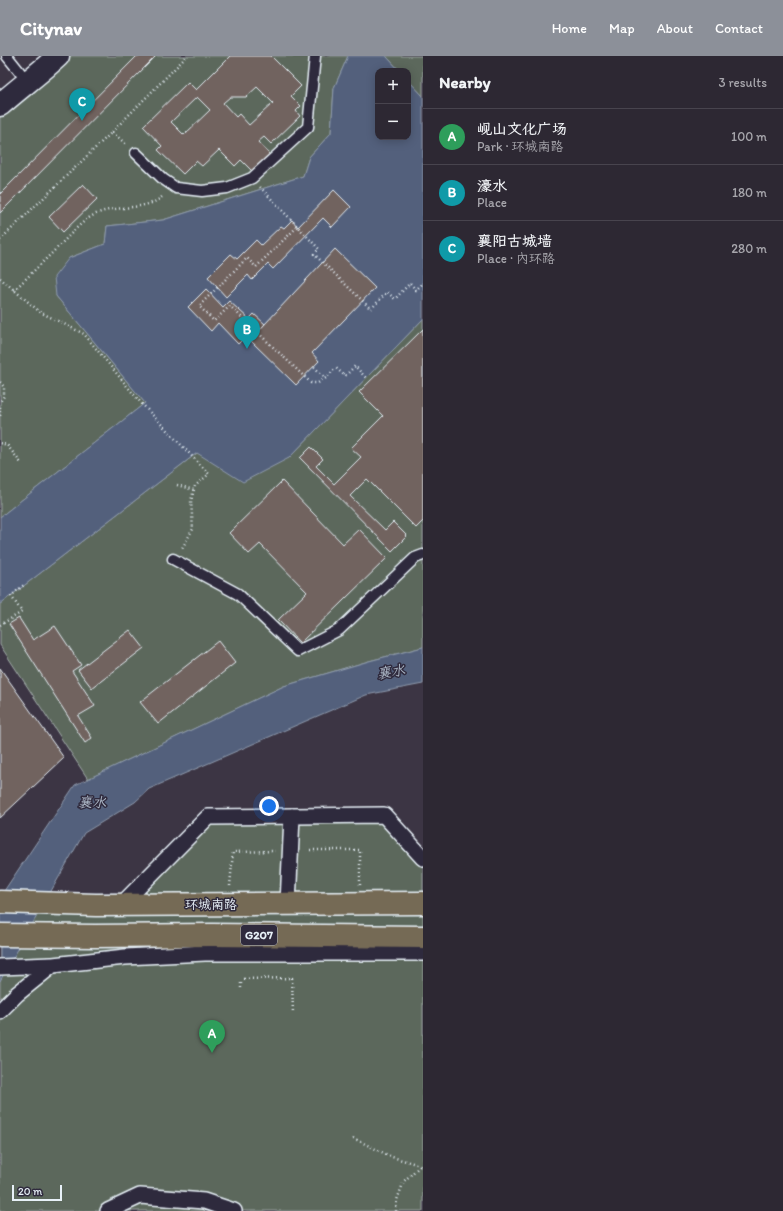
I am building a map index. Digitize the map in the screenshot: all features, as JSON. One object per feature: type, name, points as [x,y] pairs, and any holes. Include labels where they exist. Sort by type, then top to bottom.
[{"type":"highway","name":"环城南路","points":[[0,902],[96,905],[423,903]]},
{"type":"highway","name":"G207","points":[[0,935],[423,937]]},
{"type":"street","points":[[0,105],[58,56]]},
{"type":"street","points":[[121,905],[208,817],[384,815],[423,858]]},
{"type":"street","points":[[288,904],[292,816]]},
{"type":"street","points":[[0,967],[53,965],[125,957],[205,953],[423,953]]},
{"type":"street","points":[[0,1011],[17,994],[53,965]]},
{"type":"street","points":[[108,1211],[140,1196],[204,1201],[234,1211]]},
{"type":"lane","points":[[7,56],[27,81]]},
{"type":"lane","points":[[136,153],[162,179],[176,188],[202,191],[227,188],[252,178],[308,127],[315,56]]},
{"type":"lane","points":[[173,559],[238,594],[298,652],[339,630],[415,558],[423,555]]},
{"type":"path","points":[[0,240],[112,132],[187,56]]},
{"type":"path","points":[[112,132],[136,153]]},
{"type":"path","points":[[252,178],[319,249],[314,254],[370,309],[387,292],[395,300],[410,284],[416,290],[423,283]]},
{"type":"path","points":[[14,290],[94,214],[153,202],[160,199],[173,186]]},
{"type":"path","points":[[297,227],[256,267],[247,258],[199,306],[214,321],[230,306],[311,383],[318,383],[326,378],[336,368],[345,376],[355,366],[366,378]]},
{"type":"path","points":[[0,278],[40,312],[84,334],[141,403],[209,474],[195,486],[191,501],[193,529],[180,552],[173,559]]},
{"type":"path","points":[[314,367],[326,378]]},
{"type":"path","points":[[0,382],[4,387],[4,396],[0,402]]},
{"type":"path","points":[[0,407],[0,416]]},
{"type":"path","points":[[0,443],[7,445],[21,463]]},
{"type":"path","points":[[177,484],[194,490]]},
{"type":"path","points":[[0,625],[22,612],[11,596],[25,584]]},
{"type":"path","points":[[310,850],[360,850],[360,903]]},
{"type":"path","points":[[228,904],[233,852],[276,851]]},
{"type":"path","points":[[241,988],[241,979],[292,978],[293,1014]]},
{"type":"path","points":[[353,1138],[392,1157],[422,1166]]},
{"type":"path","points":[[396,1211],[397,1200],[404,1181],[422,1166]]},
{"type":"green space","points":[[42,56],[348,56],[334,88],[331,133],[309,157],[303,176],[163,220],[107,226],[105,244],[69,258],[56,296],[145,403],[0,517],[0,96]]},
{"type":"green space","points":[[386,56],[423,56],[423,96],[411,83],[411,68],[397,68]]},
{"type":"green space","points":[[423,319],[423,647],[284,686],[88,779],[0,645],[0,604],[197,453],[289,458]]},
{"type":"green space","points":[[384,815],[423,858],[423,1211],[0,1211],[0,902],[121,905],[208,817]]},
{"type":"water","points":[[348,56],[386,56],[397,68],[375,68],[375,140],[411,140],[411,83],[423,96],[423,319],[289,458],[243,482],[197,453],[0,604],[0,517],[145,403],[56,296],[54,277],[69,258],[105,244],[107,226],[163,220],[303,176],[309,157],[331,133],[334,88]]},
{"type":"water","name":"襄水","points":[[423,647],[423,684],[366,695],[149,789],[135,802],[84,833],[0,981],[0,897],[75,785],[284,686]]},
{"type":"building","points":[[137,56],[156,56],[0,213],[0,194]]},
{"type":"building","points":[[230,56],[271,56],[301,86],[291,96],[301,106],[296,111],[300,116],[271,144],[264,137],[258,142],[270,155],[253,172],[241,160],[235,166],[219,150],[202,166],[196,161],[183,174],[158,150],[162,146],[143,126],[188,82],[196,90]],"holes":[[[257,87],[273,103],[249,125],[239,114],[236,117],[223,103],[230,97],[246,97]],[[197,97],[210,110],[184,135],[171,122]]]},
{"type":"building","points":[[83,184],[97,199],[63,232],[49,217]]},
{"type":"building","points":[[334,190],[351,207],[332,227],[323,218],[273,269],[268,264],[252,280],[248,275],[226,297],[208,277],[231,254],[237,259],[256,240],[261,245],[281,226],[284,228],[292,220],[298,227]]},
{"type":"building","points":[[335,249],[375,288],[312,353],[319,361],[296,385],[250,340]]},
{"type":"building","points":[[206,289],[223,307],[229,301],[249,319],[254,314],[265,324],[250,340],[246,336],[238,344],[218,323],[211,331],[188,307]]},
{"type":"building","points":[[423,329],[423,521],[416,528],[367,479],[350,496],[385,530],[393,522],[407,536],[392,551],[300,458],[311,447],[323,459],[316,466],[334,484],[361,457],[351,448],[383,416],[359,392]]},
{"type":"building","points":[[282,481],[343,544],[359,529],[387,558],[300,643],[278,620],[307,592],[260,544],[249,554],[229,533]]},
{"type":"building","points":[[19,618],[33,640],[55,626],[81,665],[72,671],[95,706],[78,716],[92,738],[85,743],[9,624]]},
{"type":"building","points":[[130,630],[144,648],[92,688],[78,670]]},
{"type":"building","points":[[218,641],[235,663],[158,724],[140,702]]},
{"type":"building","points":[[0,668],[64,758],[0,818]]},
{"type":"place","name":"襄阳古城墙","points":[[82,121]]},
{"type":"place","name":"濠水","points":[[247,349]]},
{"type":"place","name":"岘山文化广场","points":[[212,1053]]}]
